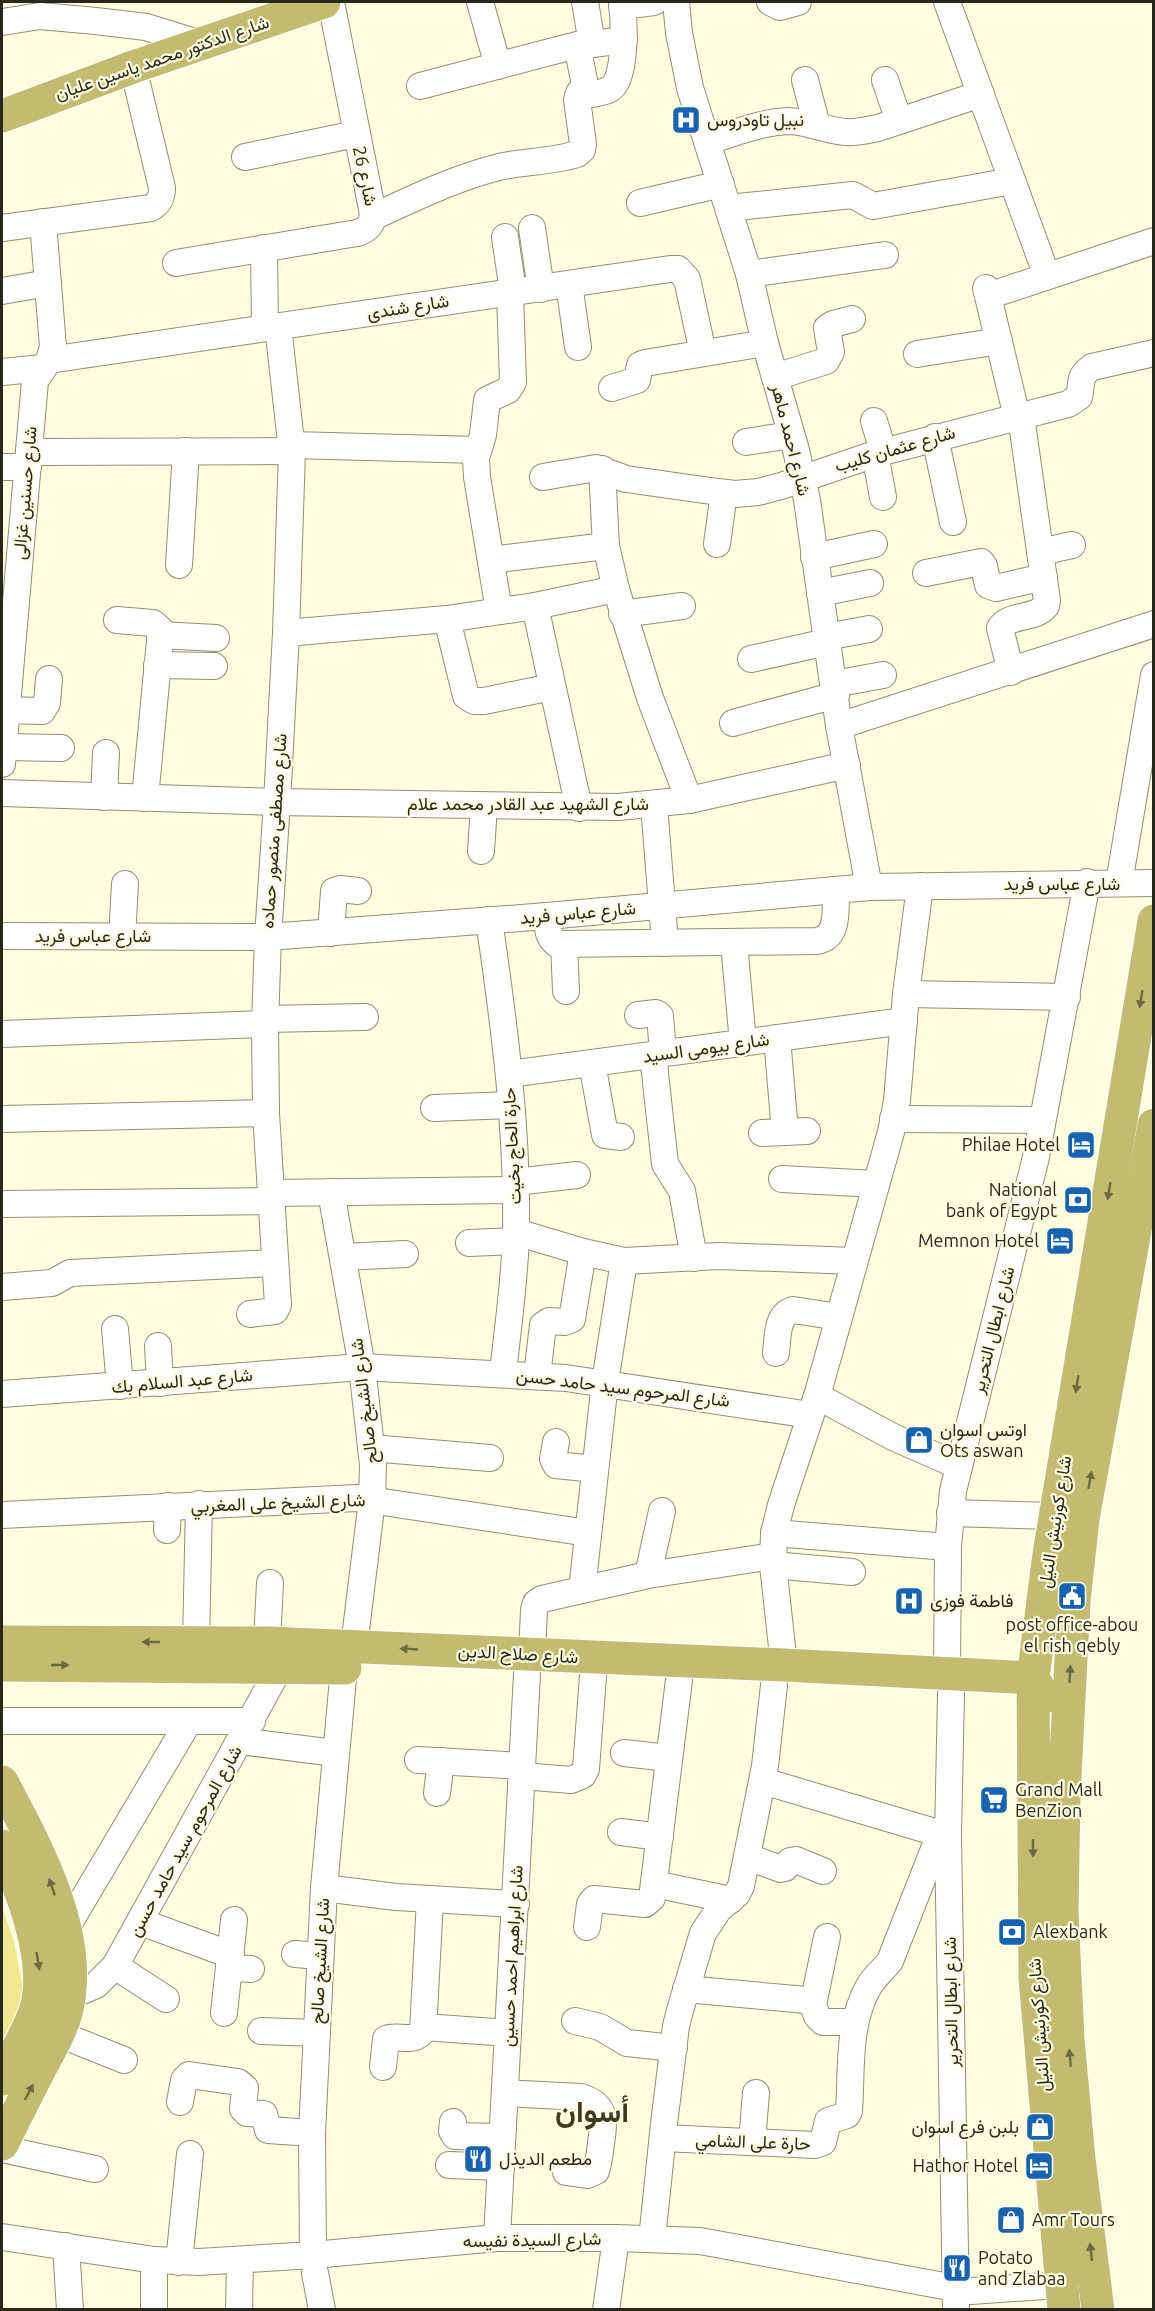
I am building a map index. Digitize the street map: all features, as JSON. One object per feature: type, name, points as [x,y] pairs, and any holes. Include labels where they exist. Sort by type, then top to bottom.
[{"type":"main road","name":"شارع الدكتور محمد ياسين عليان","points":[[2,116],[133,67],[318,3]]},
{"type":"main road","name":"شارع كورنيش النيل","points":[[1062,2297],[1035,1978],[1033,1689],[1038,1629],[1055,1516],[1154,921]]},
{"type":"main road","name":"شارع كورنيش النيل","points":[[1098,2310],[1079,2159],[1068,2039],[1062,1912],[1064,1796],[1074,1601],[1083,1519],[1154,1125]]},
{"type":"main road","name":"شارع صلاح الدين","points":[[2,1642],[196,1643],[273,1655]]},
{"type":"main road","name":"شارع صلاح الدين","points":[[2,1665],[273,1655],[779,1675],[1033,1689]]},
{"type":"main road","name":"شارع صلاح الدين","points":[[530,1664],[593,1676],[679,1680],[779,1675]]},
{"type":"main road","points":[[1033,1689],[1048,1706],[1052,1768],[1064,1796]]},
{"type":"main road","points":[[2,1782],[38,1851],[53,1890],[65,1930],[71,1977],[70,1996],[59,2034],[2,2144]]},
{"type":"main road","points":[[2,1846],[24,1905],[40,1970],[35,2010],[2,2079]]},
{"type":"street","points":[[480,2],[498,66]]},
{"type":"street","points":[[373,217],[443,185],[480,172],[577,154],[582,150],[578,96],[584,84],[585,2]]},
{"type":"street","points":[[770,2],[780,7],[798,2]]},
{"type":"street","points":[[947,2],[1047,276]]},
{"type":"street","name":"شارع 26","points":[[176,263],[357,233],[371,225],[373,217],[356,134],[318,3]]},
{"type":"street","points":[[578,96],[605,91],[617,83],[624,40],[622,4],[675,3]]},
{"type":"street","name":"شارع احمد ماهر","points":[[675,3],[684,61],[749,274],[765,343],[802,478],[839,726],[869,887]]},
{"type":"street","points":[[2,22],[40,9],[146,27],[201,44]]},
{"type":"street","points":[[420,86],[585,45],[624,40]]},
{"type":"street","points":[[2,228],[151,208],[158,203],[162,196],[162,188],[133,67]]},
{"type":"street","points":[[805,80],[817,126]]},
{"type":"street","points":[[885,80],[900,121]]},
{"type":"street","points":[[707,141],[775,122],[796,122],[845,132],[862,132],[981,94]]},
{"type":"street","points":[[245,157],[356,134]]},
{"type":"street","points":[[728,208],[853,195],[873,206],[1012,180]]},
{"type":"street","points":[[640,203],[721,184]]},
{"type":"street","name":"شارع حسنين غزالى","points":[[2,755],[8,608],[28,460],[35,381],[46,364],[53,346],[43,222]]},
{"type":"street","points":[[532,228],[541,289]]},
{"type":"street","points":[[499,611],[479,495],[476,458],[483,435],[487,400],[508,390],[513,382],[511,292],[505,237]]},
{"type":"street","points":[[1011,672],[1000,628],[1006,622],[1043,610],[1047,601],[1019,416],[987,292],[1047,276],[1154,241]]},
{"type":"street","name":"شارع مصطفى منصور حماده","points":[[250,1314],[272,1312],[278,1308],[266,1113],[265,1022],[286,633],[292,448],[272,327],[264,248]]},
{"type":"street","points":[[749,274],[885,255]]},
{"type":"street","name":"شارع شندى","points":[[2,372],[272,327],[678,269],[687,279],[703,353]]},
{"type":"street","points":[[2,291],[48,284]]},
{"type":"street","points":[[568,284],[578,347]]},
{"type":"street","points":[[775,377],[825,361],[831,352],[827,328],[852,319]]},
{"type":"street","points":[[917,354],[999,341]]},
{"type":"street","points":[[612,387],[637,380],[642,363],[765,343]]},
{"type":"street","name":"شارع عثمان كليب","points":[[543,477],[589,468],[627,478],[724,493],[758,492],[879,452],[1074,401],[1079,397],[1080,381],[1084,373],[1092,367],[1154,353]]},
{"type":"street","points":[[874,421],[883,497]]},
{"type":"street","points":[[746,442],[792,435]]},
{"type":"street","points":[[935,437],[953,522]]},
{"type":"street","points":[[2,466],[28,460],[186,451],[292,448],[478,450]]},
{"type":"street","points":[[178,565],[186,451]]},
{"type":"street","points":[[602,470],[606,546],[619,602],[650,698],[689,800]]},
{"type":"street","points":[[717,544],[724,493]]},
{"type":"street","points":[[814,557],[874,544]]},
{"type":"street","points":[[926,573],[981,562],[988,585],[996,588],[1072,545]]},
{"type":"street","points":[[491,560],[606,546]]},
{"type":"street","points":[[820,593],[870,583]]},
{"type":"street","points":[[286,633],[447,619],[535,606],[619,602],[682,606]]},
{"type":"street","points":[[535,606],[579,808]]},
{"type":"street","points":[[447,619],[466,696],[474,701],[484,701],[552,687]]},
{"type":"street","points":[[117,620],[153,623],[161,630],[145,798]]},
{"type":"street","points":[[839,726],[1154,624]]},
{"type":"street","points":[[751,658],[869,629]]},
{"type":"street","points":[[160,635],[216,638]]},
{"type":"street","points":[[157,665],[214,666]]},
{"type":"street","points":[[733,723],[883,675]]},
{"type":"street","points":[[1119,883],[1154,675]]},
{"type":"street","points":[[4,717],[42,711],[47,703],[49,679]]},
{"type":"street","points":[[2,755],[61,748]]},
{"type":"street","points":[[104,797],[106,753]]},
{"type":"street","name":"شارع الشهيد عبد القادر محمد علام","points":[[2,793],[277,802],[579,808],[654,805],[689,800],[847,765]]},
{"type":"street","points":[[654,805],[665,943]]},
{"type":"street","points":[[481,851],[484,806]]},
{"type":"street","name":"شارع عباس فريد","points":[[2,936],[268,938],[869,887],[1087,882],[1154,883]]},
{"type":"street","name":"شارع ابطال التحرير","points":[[956,2299],[944,1835],[949,1684],[948,1547],[950,1513],[959,1466],[1027,1196],[1067,997],[1087,882]]},
{"type":"street","points":[[122,937],[125,884]]},
{"type":"street","points":[[652,2239],[676,2026],[703,1933],[719,1909],[731,1900],[741,1886],[748,1857],[763,1781],[779,1675],[773,1551],[781,1505],[814,1405],[893,1119],[897,1101],[906,994],[920,886]]},
{"type":"street","points":[[331,933],[334,891],[340,889],[358,891]]},
{"type":"street","points":[[547,916],[549,934],[557,944],[823,940],[829,937],[833,930],[836,890]]},
{"type":"street","name":"حارة الحاج بخيت","points":[[489,920],[509,1074],[515,1186],[516,1237],[503,1373]]},
{"type":"street","points":[[734,943],[743,1042]]},
{"type":"street","points":[[564,944],[566,991]]},
{"type":"street","points":[[906,994],[1067,997]]},
{"type":"street","points":[[638,1015],[656,1013],[660,1016],[658,1054],[665,1164],[682,1191],[694,1258]]},
{"type":"street","points":[[2,1034],[365,1017]]},
{"type":"street","name":"شارع بيومى السيد","points":[[509,1074],[904,1021]]},
{"type":"street","points":[[777,1038],[784,1132]]},
{"type":"street","points":[[592,1063],[605,1136],[621,1137]]},
{"type":"street","points":[[434,1108],[511,1105]]},
{"type":"street","points":[[2,1119],[266,1113]]},
{"type":"street","points":[[893,1119],[1042,1120]]},
{"type":"street","points":[[2,1204],[271,1197],[331,1192],[515,1186],[577,1175]]},
{"type":"street","points":[[782,1179],[876,1184]]},
{"type":"street","name":"شارع الشيخ صالح","points":[[322,2310],[314,2264],[312,2133],[317,2033],[308,1955],[324,1888],[335,1753],[373,1482],[362,1367],[331,1192]]},
{"type":"street","points":[[469,1243],[516,1237],[624,1261],[719,1256],[854,1261]]},
{"type":"street","points":[[537,1376],[543,1326],[549,1321],[565,1322],[572,1319],[583,1252]]},
{"type":"street","points":[[343,1257],[405,1254]]},
{"type":"street","points":[[624,1261],[605,1382],[582,1590],[773,1551],[948,1547]]},
{"type":"street","points":[[2,1287],[52,1283],[70,1274],[274,1263]]},
{"type":"street","points":[[776,1353],[782,1317],[788,1312],[793,1310],[838,1317]]},
{"type":"street","points":[[115,1329],[120,1386]]},
{"type":"street","points":[[158,1346],[160,1383]]},
{"type":"street","name":"شارع المرحوم سيد حامد حسن","points":[[362,1367],[503,1373],[814,1405],[959,1466]]},
{"type":"street","name":"شارع عبد السلام بك","points":[[2,1394],[362,1367]]},
{"type":"street","points":[[556,1442],[553,1459],[556,1465],[595,1469]]},
{"type":"street","points":[[371,1448],[490,1458]]},
{"type":"street","name":"شارع الشيخ على المغربي","points":[[2,1515],[167,1518],[199,1504],[357,1498],[588,1533]]},
{"type":"street","points":[[196,1643],[199,1504]]},
{"type":"street","points":[[648,1575],[662,1511]]},
{"type":"street","points":[[950,1513],[1055,1516]]},
{"type":"street","points":[[773,1551],[852,1572]]},
{"type":"street","points":[[270,1583],[273,1655]]},
{"type":"street","name":"شارع ابراهيم احمد حسين","points":[[497,2238],[522,1771],[534,1610],[536,1603],[542,1599],[582,1590]]},
{"type":"street","name":"شارع المرحوم سيد حامد حسن","points":[[70,1996],[96,1985],[115,1966],[246,1731],[273,1655]]},
{"type":"street","points":[[437,1793],[430,1760],[522,1771],[571,1780],[583,1775],[586,1769],[593,1676]]},
{"type":"street","points":[[587,1927],[591,1901],[597,1899],[645,1904],[652,1898],[679,1680]]},
{"type":"street","points":[[2,1721],[189,1721],[246,1731],[335,1753]]},
{"type":"street","points":[[65,1930],[189,1721]]},
{"type":"street","points":[[624,1753],[669,1758]]},
{"type":"street","points":[[763,1781],[944,1835]]},
{"type":"street","points":[[621,1832],[660,1837]]},
{"type":"street","name":"حارة على الشامي","points":[[663,2138],[819,2145],[825,2138],[828,2121],[847,2115],[855,2022],[860,2003],[869,1985],[890,1961],[944,1835]]},
{"type":"street","points":[[748,1857],[781,1869],[796,1860],[823,1871]]},
{"type":"street","points":[[654,1884],[731,1900]]},
{"type":"street","points":[[324,1888],[430,1900],[516,1904]]},
{"type":"street","points":[[383,2067],[386,2039],[417,2037],[424,2027],[430,1900]]},
{"type":"street","points":[[224,2013],[237,1964],[234,1920]]},
{"type":"street","points":[[141,1922],[237,1964]]},
{"type":"street","points":[[827,1937],[813,2005],[817,2016],[823,2022],[855,2022]]},
{"type":"street","points":[[115,1966],[166,1999]]},
{"type":"street","points":[[686,1989],[806,2000],[813,2005]]},
{"type":"street","points":[[575,2021],[600,2027],[627,2043],[674,2048]]},
{"type":"street","points":[[424,2027],[508,2033]]},
{"type":"street","points":[[261,2031],[317,2033]]},
{"type":"street","points":[[59,2034],[124,2060]]},
{"type":"street","points":[[180,2102],[184,2080],[189,2075],[238,2082],[245,2088],[243,2109],[247,2113],[264,2114],[268,2130],[312,2133]]},
{"type":"street","points":[[505,2093],[581,2097],[598,2106],[604,2123],[596,2171],[586,2175],[567,2172]]},
{"type":"street","points":[[752,2142],[756,2093]]},
{"type":"street","points":[[453,2122],[452,2130],[455,2136],[502,2137]]},
{"type":"street","points":[[2,2149],[95,2169]]},
{"type":"street","points":[[154,2310],[190,2154]]},
{"type":"street","points":[[449,2165],[501,2167]]},
{"type":"street","name":"شارع السيدة نفيسه","points":[[2,2237],[166,2261],[314,2264],[497,2238],[700,2241],[748,2248],[956,2299],[987,2291],[1062,2297]]},
{"type":"street","points":[[606,2310],[616,2238]]},
{"type":"street","points":[[66,2246],[70,2310]]},
{"type":"street","points":[[239,2310],[240,2261]]},
{"type":"shaded area","points":[[2,1908],[13,1938],[24,1992],[11,2031],[2,2045]]},
{"type":"place","name":"نبيل تاودروس","points":[[686,120]]},
{"type":"place","name":"Philae Hotel","points":[[1081,1145]]},
{"type":"place","name":"National bank of Egypt","points":[[1078,1200]]},
{"type":"place","name":"Memnon Hotel","points":[[1060,1241]]},
{"type":"place","name":"اوتس اسوان Ots aswan","points":[[919,1440]]},
{"type":"place","name":"post office-abou el rish qebly","points":[[1072,1596]]},
{"type":"place","name":"فاطمة فوزى","points":[[909,1601]]},
{"type":"place","name":"Grand Mall BenZion","points":[[994,1800]]},
{"type":"place","name":"Alexbank","points":[[1012,1932]]},
{"type":"place","name":"بلبن فرع اسوان","points":[[1040,2127]]},
{"type":"place","name":"مطعم الديذل","points":[[478,2159]]},
{"type":"place","name":"Hathor Hotel","points":[[1039,2166]]},
{"type":"place","name":"Amr Tours","points":[[1011,2220]]},
{"type":"place","name":"Potato and Zlabaa","points":[[957,2268]]},
{"type":"district","name":"أسوان","points":[[592,2112]]}]
